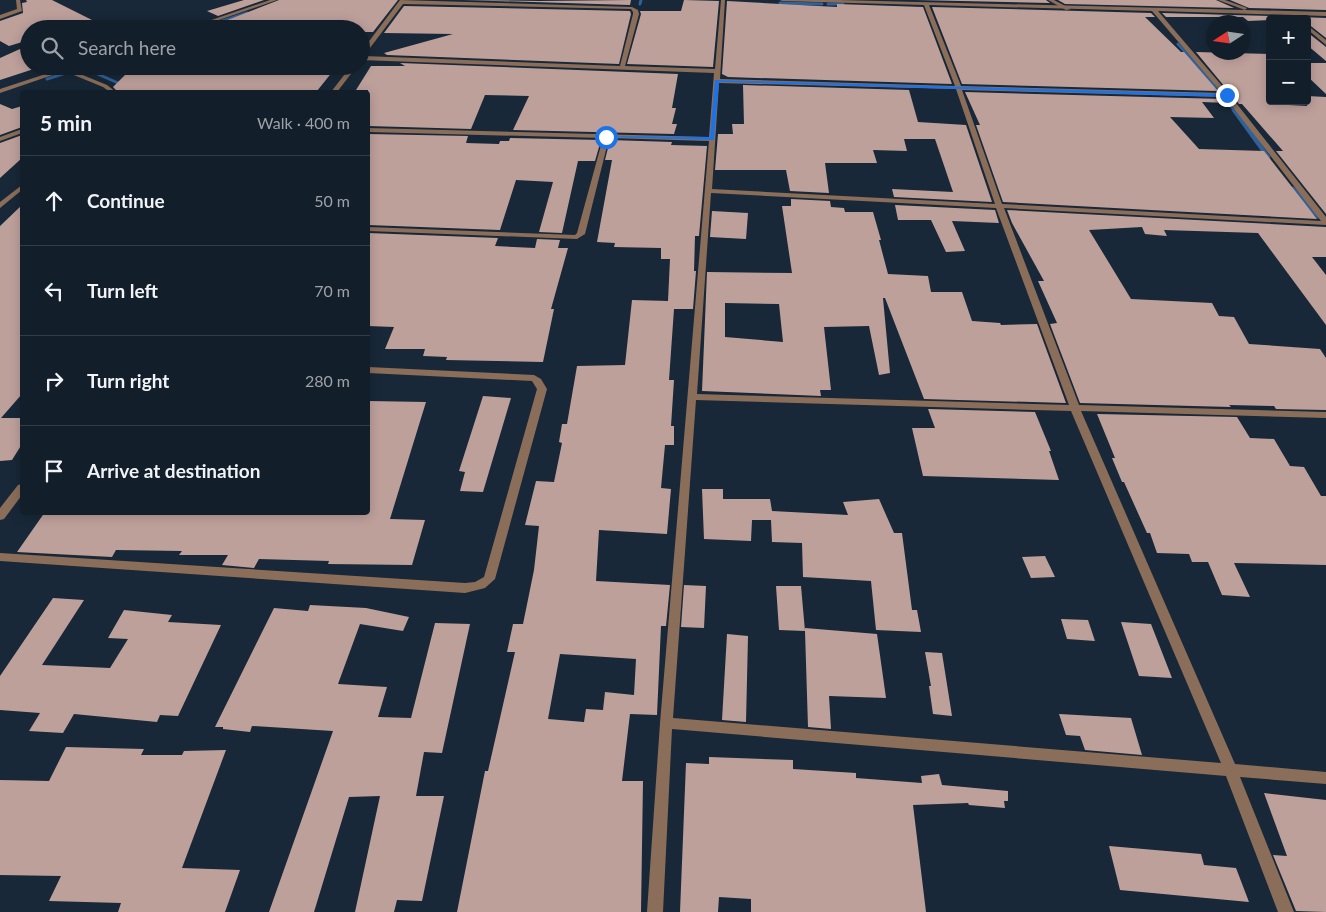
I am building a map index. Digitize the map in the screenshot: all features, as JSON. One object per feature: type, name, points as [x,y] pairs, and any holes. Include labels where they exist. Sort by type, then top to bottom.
[{"type":"street","points":[[0,18],[20,10],[18,0]]},
{"type":"street","points":[[214,20],[275,0]]},
{"type":"street","points":[[632,8],[636,0]]},
{"type":"street","points":[[655,912],[666,723],[723,0]]},
{"type":"street","points":[[782,0],[1068,9],[1153,9],[1326,14]]},
{"type":"street","points":[[1050,0],[1068,9]]},
{"type":"street","points":[[1220,0],[1253,12]]},
{"type":"street","points":[[370,45],[403,1],[632,8],[636,11],[636,14],[622,67]]},
{"type":"street","points":[[926,5],[959,89],[999,206],[1075,408],[1231,771],[1286,912]]},
{"type":"street","points":[[1153,9],[1227,95],[1326,222]]},
{"type":"street","points":[[1311,29],[1326,42]]},
{"type":"street","points":[[370,57],[622,67],[716,76],[959,89],[1227,95]]},
{"type":"street","points":[[0,90],[50,75]]},
{"type":"street","points":[[78,75],[110,90]]},
{"type":"street","points":[[336,90],[347,75]]},
{"type":"street","points":[[370,130],[712,139]]},
{"type":"street","points":[[0,139],[20,132]]},
{"type":"street","points":[[370,229],[577,237],[581,234],[606,137]]},
{"type":"street","points":[[0,206],[20,190]]},
{"type":"street","points":[[707,191],[1326,222]]},
{"type":"street","points":[[0,557],[465,588],[484,584],[489,579],[492,569],[542,389],[541,385],[534,378],[370,370]]},
{"type":"street","points":[[691,397],[1326,415]]},
{"type":"street","points":[[0,516],[20,491]]},
{"type":"street","points":[[666,723],[1326,778]]},
{"type":"building","points":[[26,0],[52,0],[92,20],[20,20],[20,43],[9,46],[0,41],[0,21],[23,13],[22,3],[27,2]]},
{"type":"building","points":[[244,0],[264,0],[218,16],[207,11]]},
{"type":"building","points":[[279,0],[398,0],[373,32],[370,32],[370,20],[227,20]]},
{"type":"building","points":[[462,0],[539,1],[631,0],[630,5]]},
{"type":"building","points":[[684,0],[719,1],[713,67],[627,64],[641,14],[640,11],[681,11]]},
{"type":"building","points":[[915,0],[1046,0],[1050,3]]},
{"type":"building","points":[[1058,0],[1216,0],[1234,8],[1065,4]]},
{"type":"building","points":[[1230,0],[1326,0],[1326,10],[1249,8]]},
{"type":"building","points":[[727,1],[837,7],[837,4],[923,7],[952,84],[728,77],[722,74]]},
{"type":"building","points":[[404,6],[630,11],[631,14],[619,64],[387,55],[384,53],[453,34],[384,33]]},
{"type":"building","points":[[932,7],[1151,13],[1155,17],[1145,17],[1181,52],[1184,52],[1218,91],[962,84]]},
{"type":"building","points":[[1162,13],[1234,15],[1206,15],[1206,17],[1166,17]]},
{"type":"building","points":[[1251,15],[1266,16],[1266,20],[1251,21]]},
{"type":"building","points":[[1311,17],[1326,18],[1326,38],[1311,26]]},
{"type":"building","points":[[1311,35],[1326,47],[1326,61],[1311,48]]},
{"type":"building","points":[[20,49],[20,73],[0,80],[0,58]]},
{"type":"building","points":[[1196,52],[1206,52],[1206,60],[1251,60],[1251,53],[1266,54],[1266,105],[1307,106],[1311,105],[1311,96],[1326,97],[1326,214],[1276,151],[1283,151],[1242,104],[1239,104]]},
{"type":"building","points":[[400,63],[678,74],[672,108],[676,108],[672,124],[677,124],[674,134],[513,130],[529,96],[485,95],[471,129],[370,126],[370,90],[356,90],[365,75],[370,75],[371,66],[405,66]]},
{"type":"building","points":[[1311,63],[1326,63],[1326,94],[1311,80]]},
{"type":"building","points":[[125,75],[330,75],[318,90],[116,90],[113,87]]},
{"type":"building","points":[[743,85],[909,90],[918,122],[966,125],[992,202],[894,197],[892,189],[953,192],[935,139],[904,139],[907,151],[873,150],[877,163],[825,163],[829,193],[790,191],[786,170],[715,170],[718,134],[733,134],[732,124],[744,124]]},
{"type":"building","points":[[965,92],[1224,99],[1228,103],[1202,102],[1214,118],[1170,117],[1199,149],[1264,151],[1317,219],[1003,202],[976,125],[980,125]]},
{"type":"building","points":[[0,104],[12,109],[20,107],[20,128],[0,135]]},
{"type":"building","points":[[370,134],[468,136],[466,143],[499,144],[500,141],[509,141],[510,138],[601,140],[595,161],[578,161],[562,233],[539,232],[553,182],[516,180],[500,230],[370,225]]},
{"type":"building","points":[[20,136],[20,160],[0,178],[0,143]]},
{"type":"building","points":[[610,140],[672,142],[671,145],[707,146],[699,236],[695,236],[694,271],[696,271],[693,309],[674,309],[669,380],[674,380],[671,426],[674,426],[674,445],[665,445],[661,488],[671,489],[667,534],[599,530],[596,581],[670,585],[666,626],[661,626],[657,715],[630,714],[622,781],[643,781],[641,912],[457,912],[485,771],[488,771],[515,652],[507,652],[513,624],[523,624],[534,570],[539,526],[525,525],[536,481],[554,482],[562,443],[559,442],[562,424],[567,424],[577,366],[625,365],[632,300],[668,301],[670,259],[661,259],[661,248],[614,247],[615,243],[597,242],[612,160],[605,160]],"holes":[[[560,654],[636,659],[634,695],[605,692],[603,710],[586,709],[584,722],[548,719]]]},
{"type":"building","points":[[791,199],[830,201],[831,207],[844,208],[845,212],[873,212],[888,274],[928,276],[931,292],[962,292],[972,321],[1000,323],[1001,325],[1037,324],[1066,403],[924,399],[885,298],[883,298],[890,373],[879,375],[869,326],[824,327],[831,390],[820,390],[821,396],[702,391],[707,272],[792,273],[782,206],[791,206]],"holes":[[[725,303],[779,304],[783,342],[725,337]]]},
{"type":"building","points":[[895,205],[995,210],[999,223],[952,221],[965,251],[946,252],[931,220],[898,220]]},
{"type":"building","points":[[20,207],[20,396],[1,418],[20,418],[20,447],[12,460],[0,461],[0,226]]},
{"type":"building","points":[[1007,210],[1326,227],[1326,257],[1312,257],[1326,275],[1326,325],[1258,233],[1164,230],[1167,236],[1145,234],[1142,227],[1089,230],[1131,299],[1212,303],[1219,316],[1234,317],[1249,344],[1320,349],[1326,358],[1326,410],[1276,409],[1274,406],[1229,405],[1231,407],[1080,403],[1050,324],[1057,323],[1038,281],[1044,281],[1012,223]]},
{"type":"building","points":[[712,211],[748,213],[746,239],[710,237]]},
{"type":"building","points":[[370,233],[498,238],[495,246],[535,248],[537,239],[560,240],[558,248],[568,248],[551,309],[554,309],[543,362],[446,360],[447,357],[423,356],[425,349],[385,349],[394,327],[370,326]]},
{"type":"building","points":[[483,396],[511,398],[483,492],[460,491],[465,472],[459,471]]},
{"type":"building","points":[[370,401],[426,402],[390,519],[425,520],[412,565],[328,564],[329,561],[259,559],[254,568],[222,565],[228,555],[179,555],[182,551],[116,550],[112,557],[17,552],[43,515],[370,515]]},
{"type":"building","points":[[928,409],[1035,412],[1051,451],[1049,451],[1059,480],[923,476],[912,428],[935,428]]},
{"type":"building","points":[[1097,414],[1237,417],[1250,438],[1274,439],[1290,466],[1304,467],[1321,496],[1326,496],[1326,565],[1234,563],[1250,597],[1222,595],[1208,562],[1192,562],[1189,554],[1157,553],[1150,533],[1147,533],[1124,482],[1122,482],[1112,458],[1115,458]]},
{"type":"building","points":[[702,489],[723,489],[723,499],[770,499],[772,511],[848,515],[843,502],[879,499],[894,533],[902,533],[912,610],[917,610],[921,632],[876,630],[871,581],[803,577],[802,543],[772,542],[771,520],[752,520],[751,541],[704,539]]},
{"type":"building","points":[[1045,556],[1055,577],[1031,578],[1022,557]]},
{"type":"building","points":[[684,585],[706,586],[704,628],[681,627]]},
{"type":"building","points":[[776,586],[801,586],[805,631],[779,630]]},
{"type":"building","points":[[53,598],[84,600],[42,665],[110,668],[128,639],[108,638],[124,610],[172,615],[168,622],[221,625],[178,716],[160,715],[157,722],[74,714],[63,733],[29,731],[40,713],[0,710],[0,676]]},
{"type":"building","points":[[310,605],[366,608],[409,617],[403,631],[360,624],[338,684],[387,687],[378,717],[411,718],[435,623],[470,624],[442,753],[424,752],[416,796],[444,796],[422,901],[397,900],[394,912],[355,912],[380,796],[349,797],[314,912],[269,912],[333,731],[252,726],[250,732],[215,727],[274,608],[308,611]]},
{"type":"building","points":[[1061,619],[1088,620],[1095,641],[1067,639]]},
{"type":"building","points":[[1121,622],[1151,624],[1172,678],[1139,676]]},
{"type":"building","points":[[805,628],[877,634],[886,698],[829,696],[831,729],[808,727]]},
{"type":"building","points":[[727,634],[748,636],[746,722],[722,720]]},
{"type":"building","points":[[925,652],[942,653],[952,716],[933,714],[929,686],[931,686]]},
{"type":"building","points":[[1059,714],[1131,718],[1142,755],[1085,750],[1080,736],[1066,735]]},
{"type":"building","points":[[66,747],[144,749],[141,755],[182,755],[184,751],[226,750],[182,868],[240,870],[225,912],[118,912],[121,903],[49,901],[61,876],[0,875],[0,780],[49,781]]},
{"type":"building","points":[[709,757],[793,760],[793,769],[856,773],[856,778],[922,783],[921,776],[939,774],[942,785],[1008,791],[1008,801],[1004,801],[1005,808],[969,805],[968,803],[913,805],[926,912],[751,912],[751,899],[719,897],[718,912],[680,912],[686,763],[709,764]]},
{"type":"building","points":[[1264,793],[1326,800],[1326,912],[1296,911],[1273,855],[1287,856]]},
{"type":"building","points":[[1109,846],[1201,854],[1204,865],[1236,868],[1249,902],[1120,890]]},
{"type":"waterway","points":[[640,4],[641,0]]},
{"type":"waterway","points":[[780,3],[822,4]]},
{"type":"waterway","points":[[828,4],[843,4]]},
{"type":"waterway","points":[[226,20],[247,13]]},
{"type":"waterway","points":[[1178,44],[1219,90]]},
{"type":"waterway","points":[[47,79],[60,75]]},
{"type":"waterway","points":[[100,75],[125,86]]},
{"type":"waterway","points":[[1224,97],[1235,111]]},
{"type":"waterway","points":[[1234,110],[1268,157]]},
{"type":"waterway","points":[[1293,189],[1318,216]]},
{"type":"route","points":[[606,137],[712,139],[716,81],[1227,95]]}]
